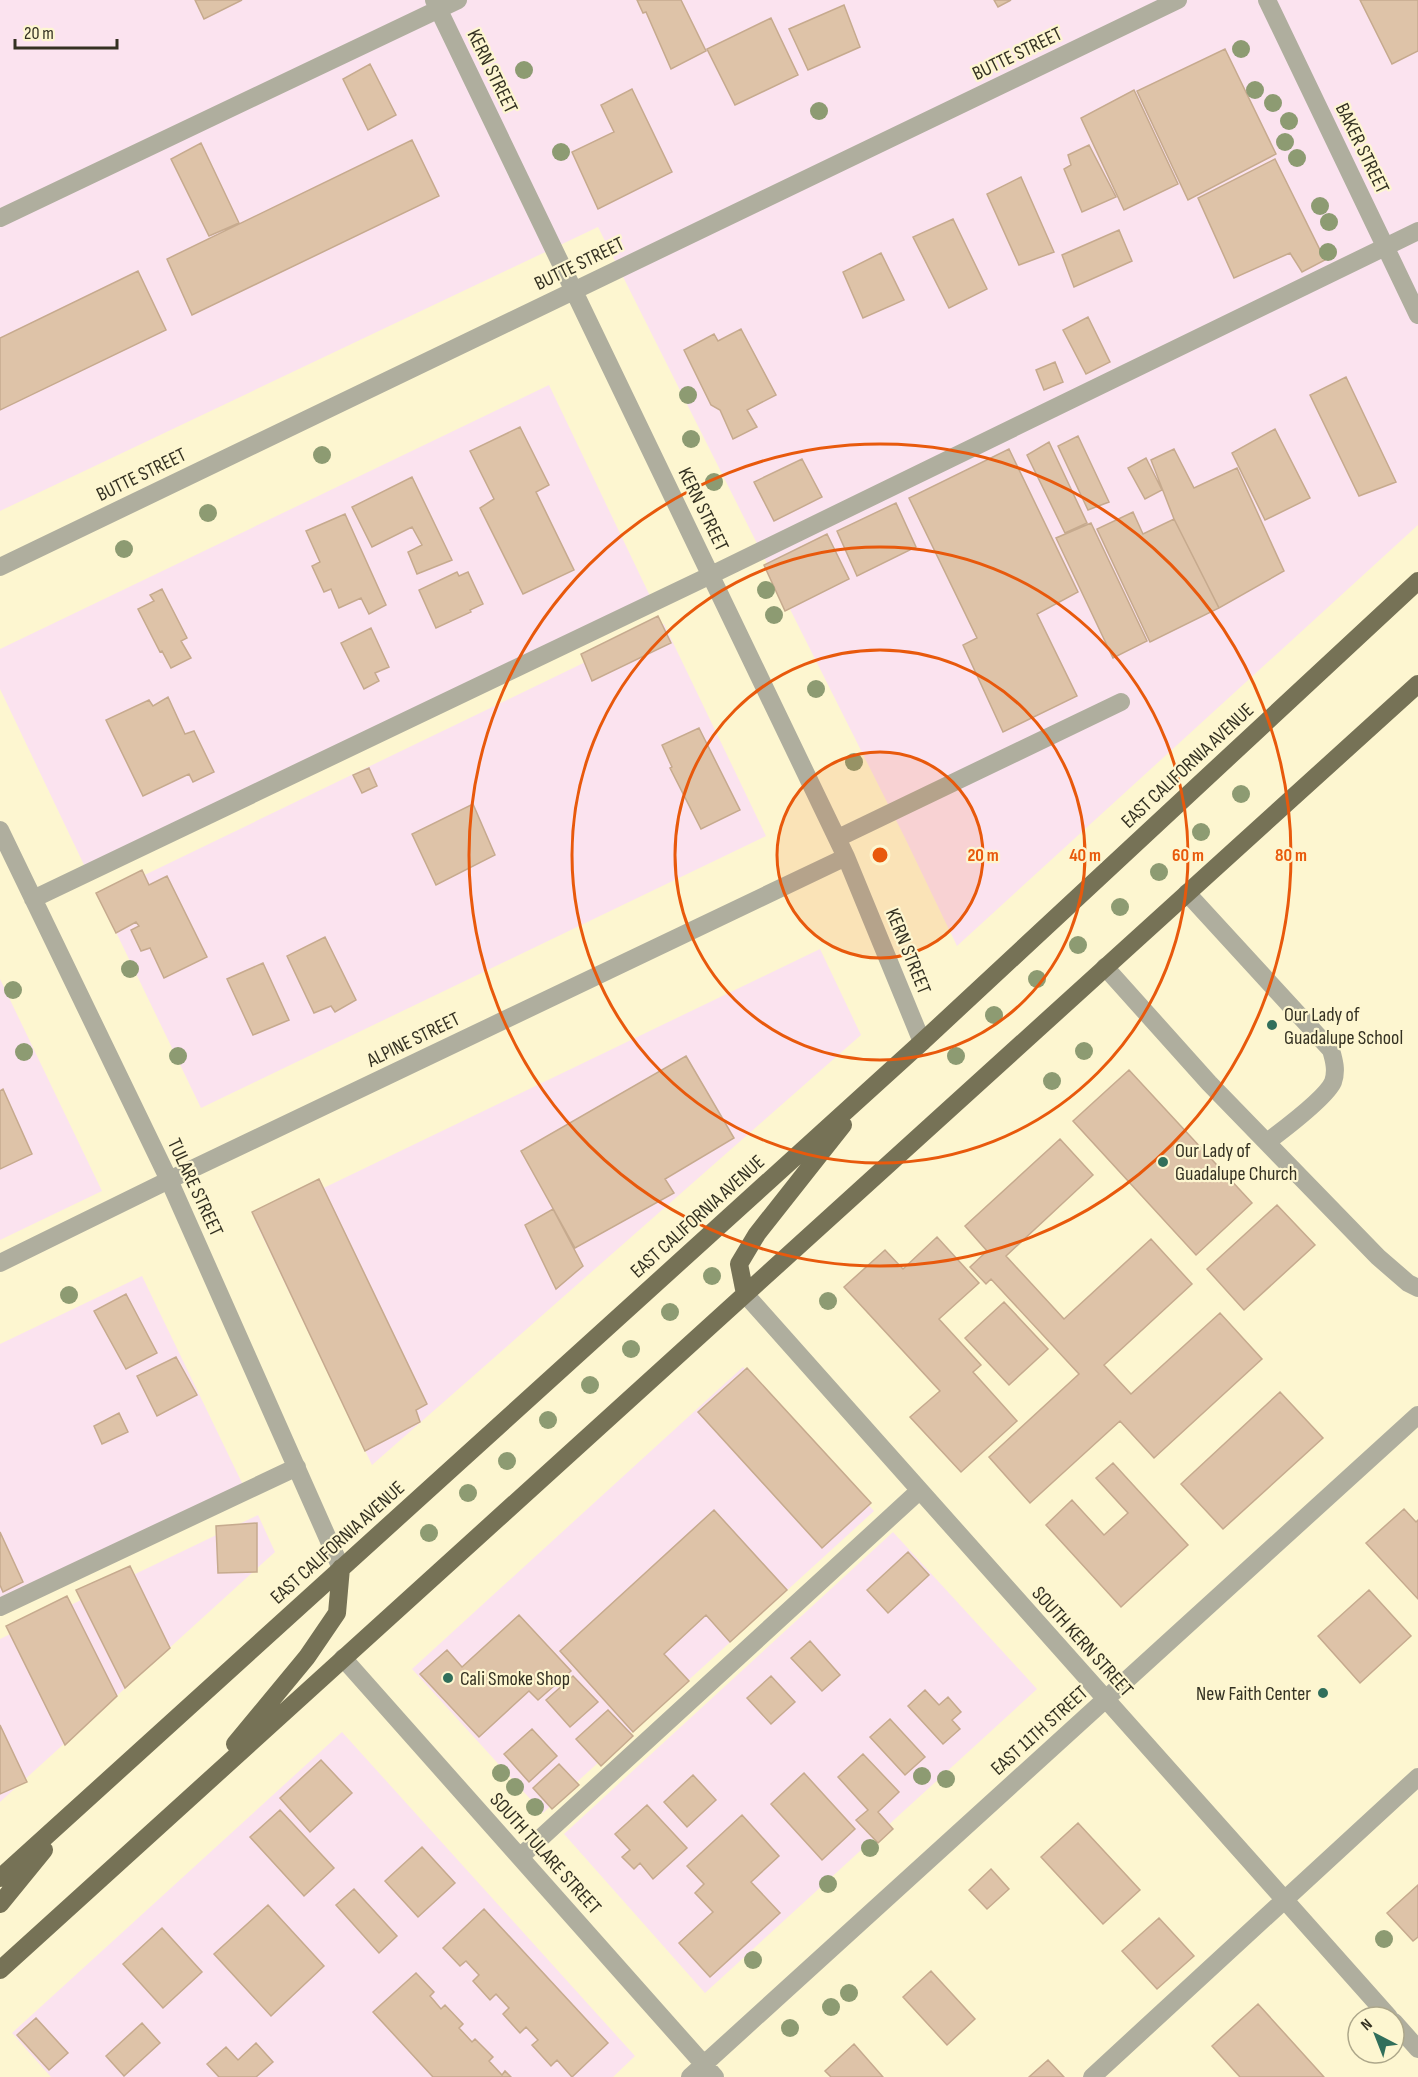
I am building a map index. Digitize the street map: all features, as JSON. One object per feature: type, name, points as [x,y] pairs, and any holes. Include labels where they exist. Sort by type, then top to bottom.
[{"type":"main road","name":"EAST CALIFORNIA AVENUE","points":[[0,1878],[873,1086],[1418,581]]},
{"type":"main road","points":[[0,1970],[1418,684]]},
{"type":"main road","points":[[745,1294],[739,1264],[745,1254],[873,1086]]},
{"type":"main road","points":[[194,1794],[307,1657],[337,1613],[341,1568]]},
{"type":"main road","points":[[0,1904],[81,1805]]},
{"type":"street","points":[[0,219],[436,4],[458,0]]},
{"type":"street","name":"BUTTE STREET","points":[[0,567],[1178,0]]},
{"type":"street","name":"BAKER STREET","points":[[1268,0],[1418,315]]},
{"type":"street","name":"KERN STREET","points":[[436,4],[838,838],[921,1042]]},
{"type":"street","points":[[33,899],[711,575],[1418,231]]},
{"type":"street","points":[[838,838],[1120,702]]},
{"type":"street","name":"TULARE STREET","points":[[0,830],[169,1180],[341,1568]]},
{"type":"street","name":"ALPINE STREET","points":[[0,1263],[846,857]]},
{"type":"street","points":[[1187,893],[1331,1050],[1336,1067],[1333,1083],[1319,1098],[1267,1142]]},
{"type":"street","points":[[1106,967],[1209,1083],[1378,1257],[1408,1283],[1418,1288]]},
{"type":"street","name":"SOUTH KERN STREET","points":[[745,1294],[1378,2005]]},
{"type":"street","name":"EAST 11TH STREET","points":[[690,2077],[710,2071],[1105,1700],[1418,1415]]},
{"type":"street","points":[[0,1607],[297,1467]]},
{"type":"street","points":[[520,1857],[919,1491]]},
{"type":"street","name":"SOUTH TULARE STREET","points":[[343,1658],[710,2071]]},
{"type":"street","points":[[1092,2077],[1418,1777]]},
{"type":"street","points":[[1406,2036],[1418,2049]]},
{"type":"shaded area","points":[[0,0],[1418,0],[1418,525],[957,946],[598,227],[0,511]]},
{"type":"shaded area","points":[[549,385],[650,596],[86,869],[0,689],[0,649]]},
{"type":"shaded area","points":[[664,624],[766,836],[201,1108],[99,897]]},
{"type":"shaded area","points":[[820,949],[861,1035],[372,1465],[255,1221]]},
{"type":"shaded area","points":[[0,979],[102,1191],[0,1240]]},
{"type":"shaded area","points":[[142,1276],[244,1487],[0,1604],[0,1344]]},
{"type":"shaded area","points":[[743,1367],[874,1511],[543,1813],[412,1669]]},
{"type":"shaded area","points":[[258,1515],[275,1552],[0,1802],[0,1639]]},
{"type":"shaded area","points":[[893,1532],[1037,1689],[705,1993],[564,1834]]},
{"type":"shaded area","points":[[342,1732],[635,2056],[613,2077],[51,2077],[12,2033]]},
{"type":"building","points":[[195,0],[242,0],[204,19]]},
{"type":"building","points":[[637,0],[681,0],[706,51],[671,69],[646,12],[643,13]]},
{"type":"building","points":[[994,0],[1011,0],[998,7]]},
{"type":"building","points":[[1360,0],[1418,0],[1418,51],[1392,64]]},
{"type":"building","points":[[844,5],[860,47],[808,70],[789,29]]},
{"type":"building","points":[[771,18],[798,75],[735,105],[707,49]]},
{"type":"building","points":[[1225,49],[1276,154],[1188,200],[1137,91]]},
{"type":"building","points":[[370,64],[396,115],[368,130],[343,79]]},
{"type":"building","points":[[632,89],[672,172],[598,209],[572,152],[614,132],[601,105]]},
{"type":"building","points":[[1134,90],[1178,184],[1124,210],[1081,118]]},
{"type":"building","points":[[412,140],[439,196],[192,315],[167,259]]},
{"type":"building","points":[[201,143],[239,223],[209,236],[171,159]]},
{"type":"building","points":[[1089,145],[1116,197],[1082,212],[1064,169],[1071,165],[1068,155]]},
{"type":"building","points":[[1275,159],[1325,260],[1302,272],[1290,253],[1234,278],[1198,198]]},
{"type":"building","points":[[1021,177],[1054,252],[1019,265],[987,194]]},
{"type":"building","points":[[953,219],[987,289],[949,308],[913,237]]},
{"type":"building","points":[[1119,230],[1132,261],[1074,287],[1062,255]]},
{"type":"building","points":[[881,253],[904,300],[863,318],[843,272]]},
{"type":"building","points":[[138,271],[166,330],[0,410],[0,338]]},
{"type":"building","points":[[1088,317],[1110,362],[1086,374],[1063,330]]},
{"type":"building","points":[[741,329],[776,395],[747,410],[757,427],[733,439],[720,410],[711,405],[684,350],[714,334],[718,341]]},
{"type":"building","points":[[1055,362],[1063,382],[1044,390],[1036,370]]},
{"type":"building","points":[[1346,377],[1396,482],[1359,496],[1310,395]]},
{"type":"building","points":[[520,427],[549,485],[536,492],[574,570],[523,594],[480,508],[494,499],[470,451]]},
{"type":"building","points":[[1275,429],[1310,498],[1265,520],[1232,453]]},
{"type":"building","points":[[1078,436],[1109,502],[1088,510],[1058,446]]},
{"type":"building","points":[[1049,442],[1087,523],[1065,533],[1027,455]]},
{"type":"building","points":[[1009,449],[1078,592],[1037,614],[1077,696],[1003,732],[963,645],[977,638],[909,498]]},
{"type":"building","points":[[1174,449],[1194,488],[1237,468],[1284,571],[1219,608],[1174,519],[1151,460]]},
{"type":"building","points":[[1146,458],[1162,490],[1145,499],[1128,468]]},
{"type":"building","points":[[802,459],[822,497],[774,521],[754,482]]},
{"type":"building","points":[[412,477],[452,560],[417,574],[408,552],[422,545],[412,527],[372,547],[352,507]]},
{"type":"building","points":[[896,503],[916,547],[857,576],[837,531]]},
{"type":"building","points":[[1133,512],[1143,534],[1174,519],[1219,608],[1150,642],[1097,529]]},
{"type":"building","points":[[345,514],[386,605],[369,614],[361,598],[339,608],[331,589],[324,592],[312,566],[320,562],[306,531]]},
{"type":"building","points":[[1091,523],[1147,641],[1113,658],[1056,538]]},
{"type":"building","points":[[827,534],[849,579],[785,611],[764,565]]},
{"type":"building","points":[[457,572],[459,576],[468,572],[483,604],[436,628],[419,590]]},
{"type":"building","points":[[162,589],[187,638],[181,641],[191,658],[171,668],[138,609],[154,601],[150,595]]},
{"type":"building","points":[[658,616],[671,643],[592,681],[581,654]]},
{"type":"building","points":[[371,628],[389,667],[375,673],[379,681],[364,689],[341,643]]},
{"type":"building","points":[[168,697],[185,734],[194,731],[214,772],[193,782],[189,774],[143,796],[106,720],[149,700],[153,706]]},
{"type":"building","points":[[699,728],[740,810],[701,829],[670,768],[672,767],[662,745]]},
{"type":"building","points":[[369,768],[377,786],[362,793],[353,775]]},
{"type":"building","points":[[473,804],[495,855],[436,885],[412,834]]},
{"type":"building","points":[[142,870],[149,885],[167,876],[207,957],[164,978],[150,948],[141,951],[131,930],[139,926],[136,922],[116,933],[96,893]]},
{"type":"building","points":[[325,937],[356,1000],[335,1012],[331,1006],[314,1013],[287,956]]},
{"type":"building","points":[[263,963],[289,1020],[253,1035],[227,979]]},
{"type":"building","points":[[686,1056],[734,1138],[665,1179],[674,1193],[575,1248],[521,1151]]},
{"type":"building","name":"Our Lady of Guadalupe Church","points":[[1129,1070],[1252,1203],[1196,1255],[1073,1121]]},
{"type":"building","points":[[3,1089],[32,1154],[0,1169],[0,1091]]},
{"type":"building","points":[[1060,1139],[1093,1175],[1006,1256],[1064,1319],[1151,1239],[1192,1284],[1104,1365],[1131,1394],[1220,1313],[1262,1359],[1154,1458],[1120,1421],[1030,1503],[989,1457],[1079,1374],[991,1279],[986,1284],[970,1267],[987,1251],[965,1226]]},
{"type":"building","points":[[319,1179],[427,1404],[416,1410],[420,1422],[365,1451],[252,1212]]},
{"type":"building","points":[[1277,1205],[1315,1245],[1244,1310],[1207,1269]]},
{"type":"building","points":[[553,1209],[583,1266],[556,1289],[525,1225]]},
{"type":"building","points":[[937,1237],[979,1283],[939,1319],[981,1365],[973,1372],[1017,1421],[961,1472],[910,1417],[940,1391],[844,1287],[885,1250],[903,1269]]},
{"type":"building","points":[[126,1294],[157,1353],[126,1369],[94,1311]]},
{"type":"building","points":[[1004,1302],[1048,1349],[1009,1385],[965,1338]]},
{"type":"building","points":[[176,1357],[197,1395],[157,1416],[137,1376]]},
{"type":"building","points":[[747,1368],[871,1503],[822,1548],[698,1412]]},
{"type":"building","points":[[1280,1392],[1323,1438],[1223,1529],[1181,1484]]},
{"type":"building","points":[[119,1413],[128,1432],[102,1444],[94,1426]]},
{"type":"building","points":[[1113,1463],[1188,1545],[1121,1607],[1046,1525],[1072,1500],[1104,1535],[1128,1513],[1096,1478]]},
{"type":"building","points":[[1404,1509],[1416,1522],[1418,1520],[1418,1599],[1366,1543]]},
{"type":"building","points":[[714,1510],[787,1590],[730,1642],[706,1615],[664,1654],[689,1681],[633,1732],[560,1651]]},
{"type":"building","points":[[257,1523],[257,1572],[218,1573],[216,1526]]},
{"type":"building","points":[[0,1532],[23,1582],[3,1592],[0,1585]]},
{"type":"building","points":[[908,1552],[929,1575],[888,1613],[867,1590]]},
{"type":"building","points":[[130,1566],[170,1648],[125,1688],[76,1590]]},
{"type":"building","points":[[1369,1590],[1411,1636],[1360,1683],[1318,1636]]},
{"type":"building","points":[[67,1596],[117,1696],[65,1745],[6,1626]]},
{"type":"building","points":[[519,1615],[571,1671],[538,1700],[529,1691],[479,1737],[420,1674],[447,1650],[462,1667]]},
{"type":"building","points":[[810,1641],[840,1675],[822,1691],[791,1658]]},
{"type":"building","points":[[573,1676],[598,1702],[570,1727],[546,1700]]},
{"type":"building","points":[[771,1676],[795,1702],[771,1724],[747,1698]]},
{"type":"building","points":[[925,1690],[939,1705],[948,1697],[961,1712],[952,1720],[960,1729],[943,1744],[908,1706]]},
{"type":"building","points":[[608,1710],[633,1736],[601,1766],[576,1739]]},
{"type":"building","points":[[890,1719],[925,1757],[905,1775],[870,1737]]},
{"type":"building","points":[[0,1725],[27,1782],[0,1794]]},
{"type":"building","points":[[532,1729],[557,1756],[529,1782],[504,1754]]},
{"type":"building","points":[[863,1754],[899,1792],[878,1812],[893,1829],[878,1843],[856,1820],[868,1810],[838,1777]]},
{"type":"building","points":[[321,1760],[352,1793],[310,1832],[280,1798]]},
{"type":"building","points":[[559,1764],[579,1785],[552,1809],[533,1788]]},
{"type":"building","points":[[804,1773],[855,1829],[822,1860],[771,1804]]},
{"type":"building","points":[[693,1775],[716,1800],[687,1827],[664,1802]]},
{"type":"building","points":[[647,1805],[687,1848],[653,1879],[640,1863],[634,1869],[622,1857],[630,1850],[615,1834]]},
{"type":"building","points":[[280,1810],[334,1868],[304,1896],[250,1837]]},
{"type":"building","points":[[742,1815],[779,1856],[751,1882],[780,1913],[710,1977],[679,1943],[713,1912],[695,1893],[704,1884],[687,1866]]},
{"type":"building","points":[[1078,1823],[1140,1890],[1103,1924],[1041,1857]]},
{"type":"building","points":[[422,1847],[455,1883],[418,1917],[385,1881]]},
{"type":"building","points":[[991,1869],[1009,1889],[987,1909],[969,1890]]},
{"type":"building","points":[[1418,1885],[1418,1937],[1413,1941],[1387,1913]]},
{"type":"building","points":[[354,1889],[397,1936],[379,1953],[336,1905]]},
{"type":"building","points":[[268,1905],[324,1966],[271,2016],[214,1954]]},
{"type":"building","points":[[484,1909],[608,2043],[572,2077],[557,2060],[551,2066],[532,2045],[538,2040],[526,2027],[520,2033],[503,2014],[509,2008],[496,1994],[490,2000],[473,1981],[479,1975],[466,1961],[460,1966],[443,1948]]},
{"type":"building","points":[[1159,1918],[1194,1956],[1157,1989],[1122,1951]]},
{"type":"building","points":[[162,1928],[202,1972],[163,2008],[123,1964]]},
{"type":"building","points":[[931,1971],[975,2019],[947,2045],[903,1997]]},
{"type":"building","points":[[416,1973],[434,1992],[430,1996],[441,2009],[445,2005],[463,2024],[459,2028],[472,2042],[475,2039],[493,2057],[489,2061],[502,2075],[505,2071],[511,2077],[433,2077],[373,2012]]},
{"type":"building","points":[[1258,2004],[1324,2077],[1240,2077],[1212,2046]]},
{"type":"building","points":[[36,2018],[68,2053],[49,2070],[17,2035]]},
{"type":"building","points":[[142,2023],[160,2043],[124,2076],[106,2056]]},
{"type":"building","points":[[256,2043],[273,2062],[256,2077],[219,2077],[207,2064],[226,2047],[238,2060]]},
{"type":"building","points":[[854,2044],[883,2077],[831,2077],[825,2071]]},
{"type":"building","points":[[1048,2060],[1064,2077],[1029,2077]]},
{"type":"place","name":"Our Lady of Guadalupe School","points":[[1272,1025]]},
{"type":"place","name":"Our Lady of Guadalupe Church","points":[[1163,1162]]},
{"type":"place","name":"Cali Smoke Shop","points":[[448,1678]]},
{"type":"place","name":"New Faith Center","points":[[1323,1693]]}]
